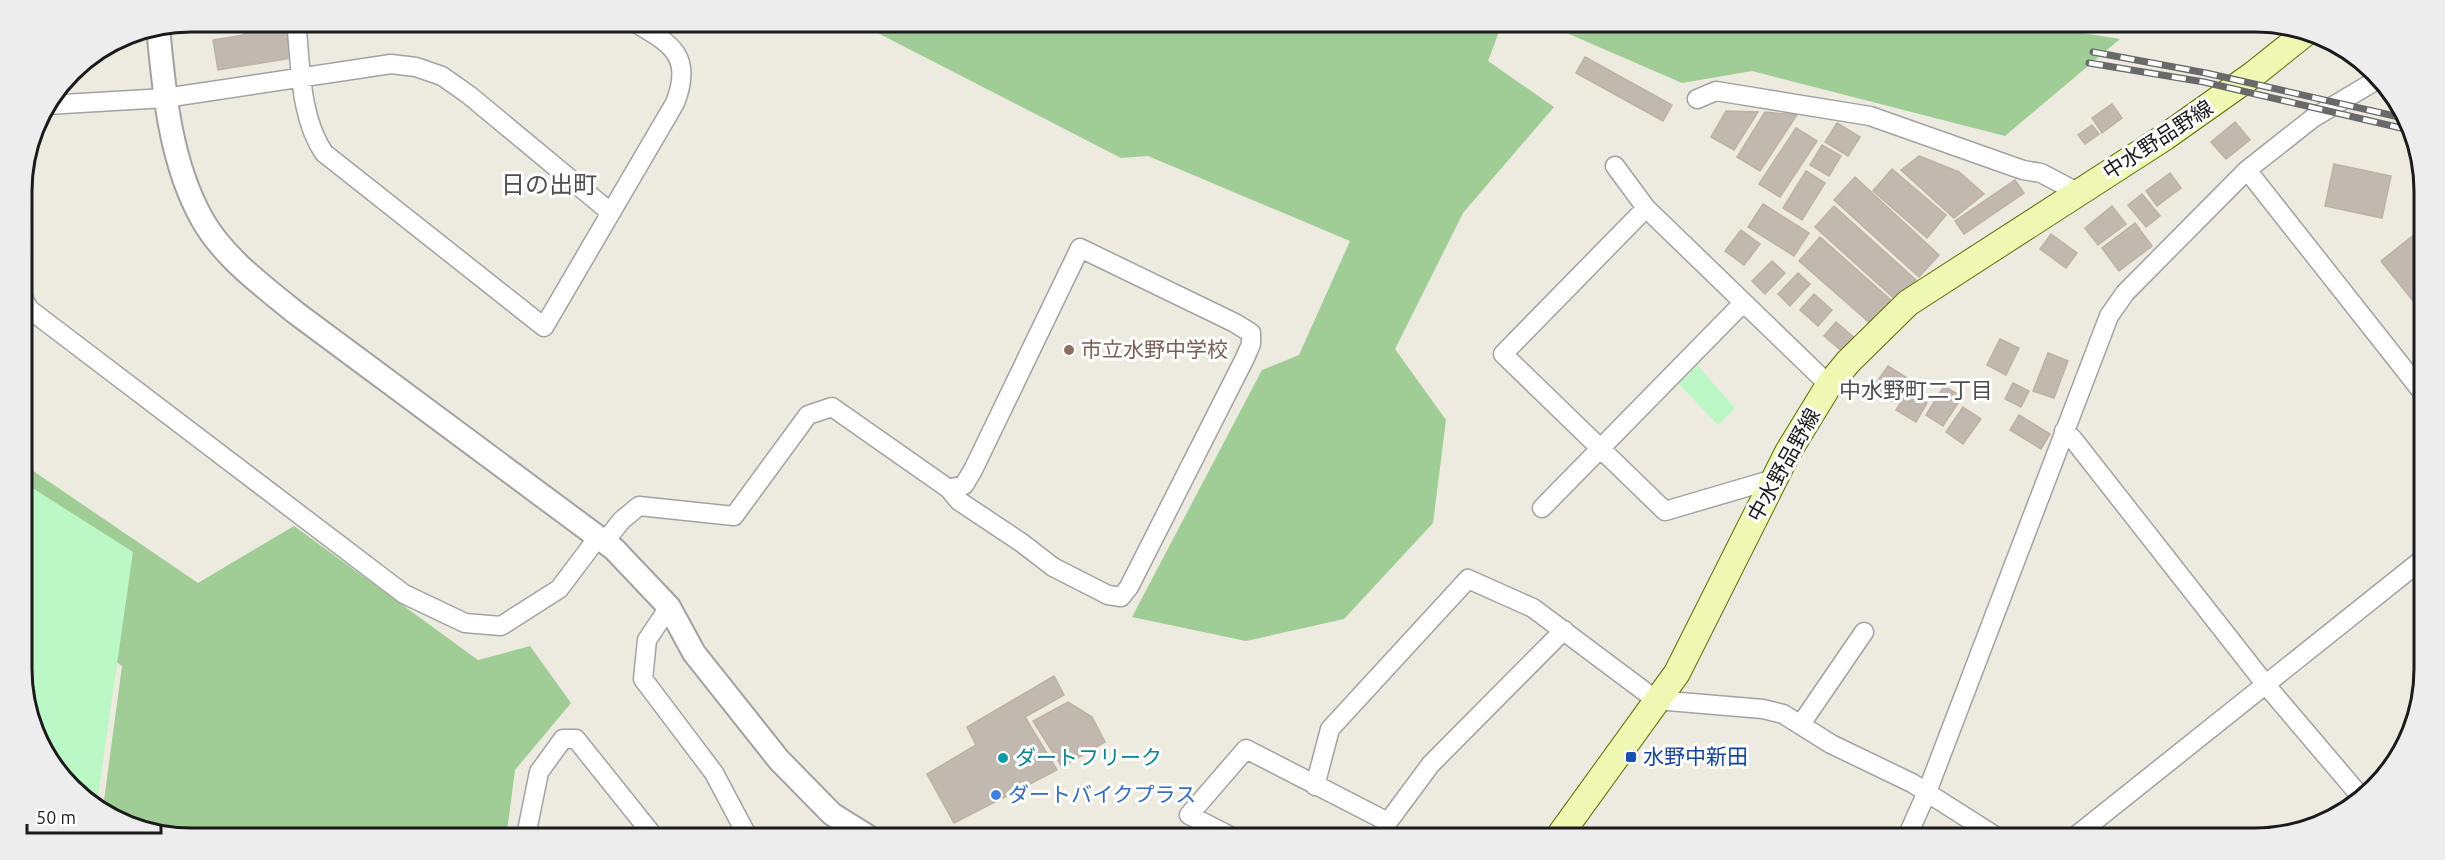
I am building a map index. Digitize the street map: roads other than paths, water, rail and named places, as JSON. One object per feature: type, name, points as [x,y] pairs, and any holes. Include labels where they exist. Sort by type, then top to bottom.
[{"type":"main road","name":"中水野品野線","points":[[1565,828],[1677,673],[1774,479],[1828,385],[1848,362],[1908,303],[2217,102],[2298,38]]},
{"type":"street","points":[[297,32],[309,121],[315,140],[324,153],[544,327],[675,103],[683,83],[679,61],[672,48],[651,32]]},
{"type":"street","points":[[159,35],[165,98],[183,174],[202,220],[221,245],[255,279],[296,313],[602,539],[669,607],[694,653],[779,760],[832,814],[854,828]]},
{"type":"street","points":[[57,104],[165,98],[391,64],[416,67],[442,76],[469,95],[610,212]]},
{"type":"street","points":[[1911,828],[1927,792],[2109,316],[2125,293],[2247,170],[2313,118],[2371,83]]},
{"type":"street","points":[[1697,99],[1716,91],[1870,116],[2023,170],[2041,173],[2077,192]]},
{"type":"street","points":[[1615,166],[1646,208],[1828,385]]},
{"type":"street","points":[[2247,170],[2414,382]]},
{"type":"street","points":[[1646,208],[1503,354],[1599,450],[1665,511],[1774,479]]},
{"type":"street","points":[[32,311],[404,594],[465,623],[501,626],[560,589],[602,539],[639,506],[734,516],[808,415],[832,407],[950,489],[959,501],[1022,543],[1053,567],[1108,595],[1120,597],[1134,577],[1245,358],[1251,344],[1251,333],[1235,323],[1080,248],[973,470],[964,485],[950,489]]},
{"type":"street","points":[[1542,508],[1743,303]]},
{"type":"street","points":[[2064,431],[2080,448],[2266,685],[2356,791]]},
{"type":"street","points":[[2086,828],[2414,566]]},
{"type":"street","points":[[1315,786],[1330,729],[1468,579],[1533,608],[1656,700],[1763,709],[1783,714],[1831,744],[1912,783],[1983,828]]},
{"type":"street","points":[[669,607],[646,640],[643,679],[714,774],[743,828]]},
{"type":"street","points":[[1214,828],[1189,815],[1246,749],[1388,822],[1431,765],[1564,630]]},
{"type":"street","points":[[1801,724],[1864,632]]},
{"type":"street","points":[[528,828],[539,772],[563,739],[576,739],[647,828]]},
{"type":"railway","points":[[2093,52],[2206,73],[2394,116]]},
{"type":"railway","points":[[2089,63],[2204,82],[2400,128]]},
{"type":"place","name":"市立水野中学校","points":[[1069,350]]},
{"type":"place","name":"水野中新田","points":[[1631,757]]},
{"type":"place","name":"ダートフリーク","points":[[1003,758]]},
{"type":"place","name":"ダートバイクプラス","points":[[996,795]]},
{"type":"district","name":"日の出町","points":[[549,185]]},
{"type":"district","name":"中水野町二丁目","points":[[1916,390]]}]
